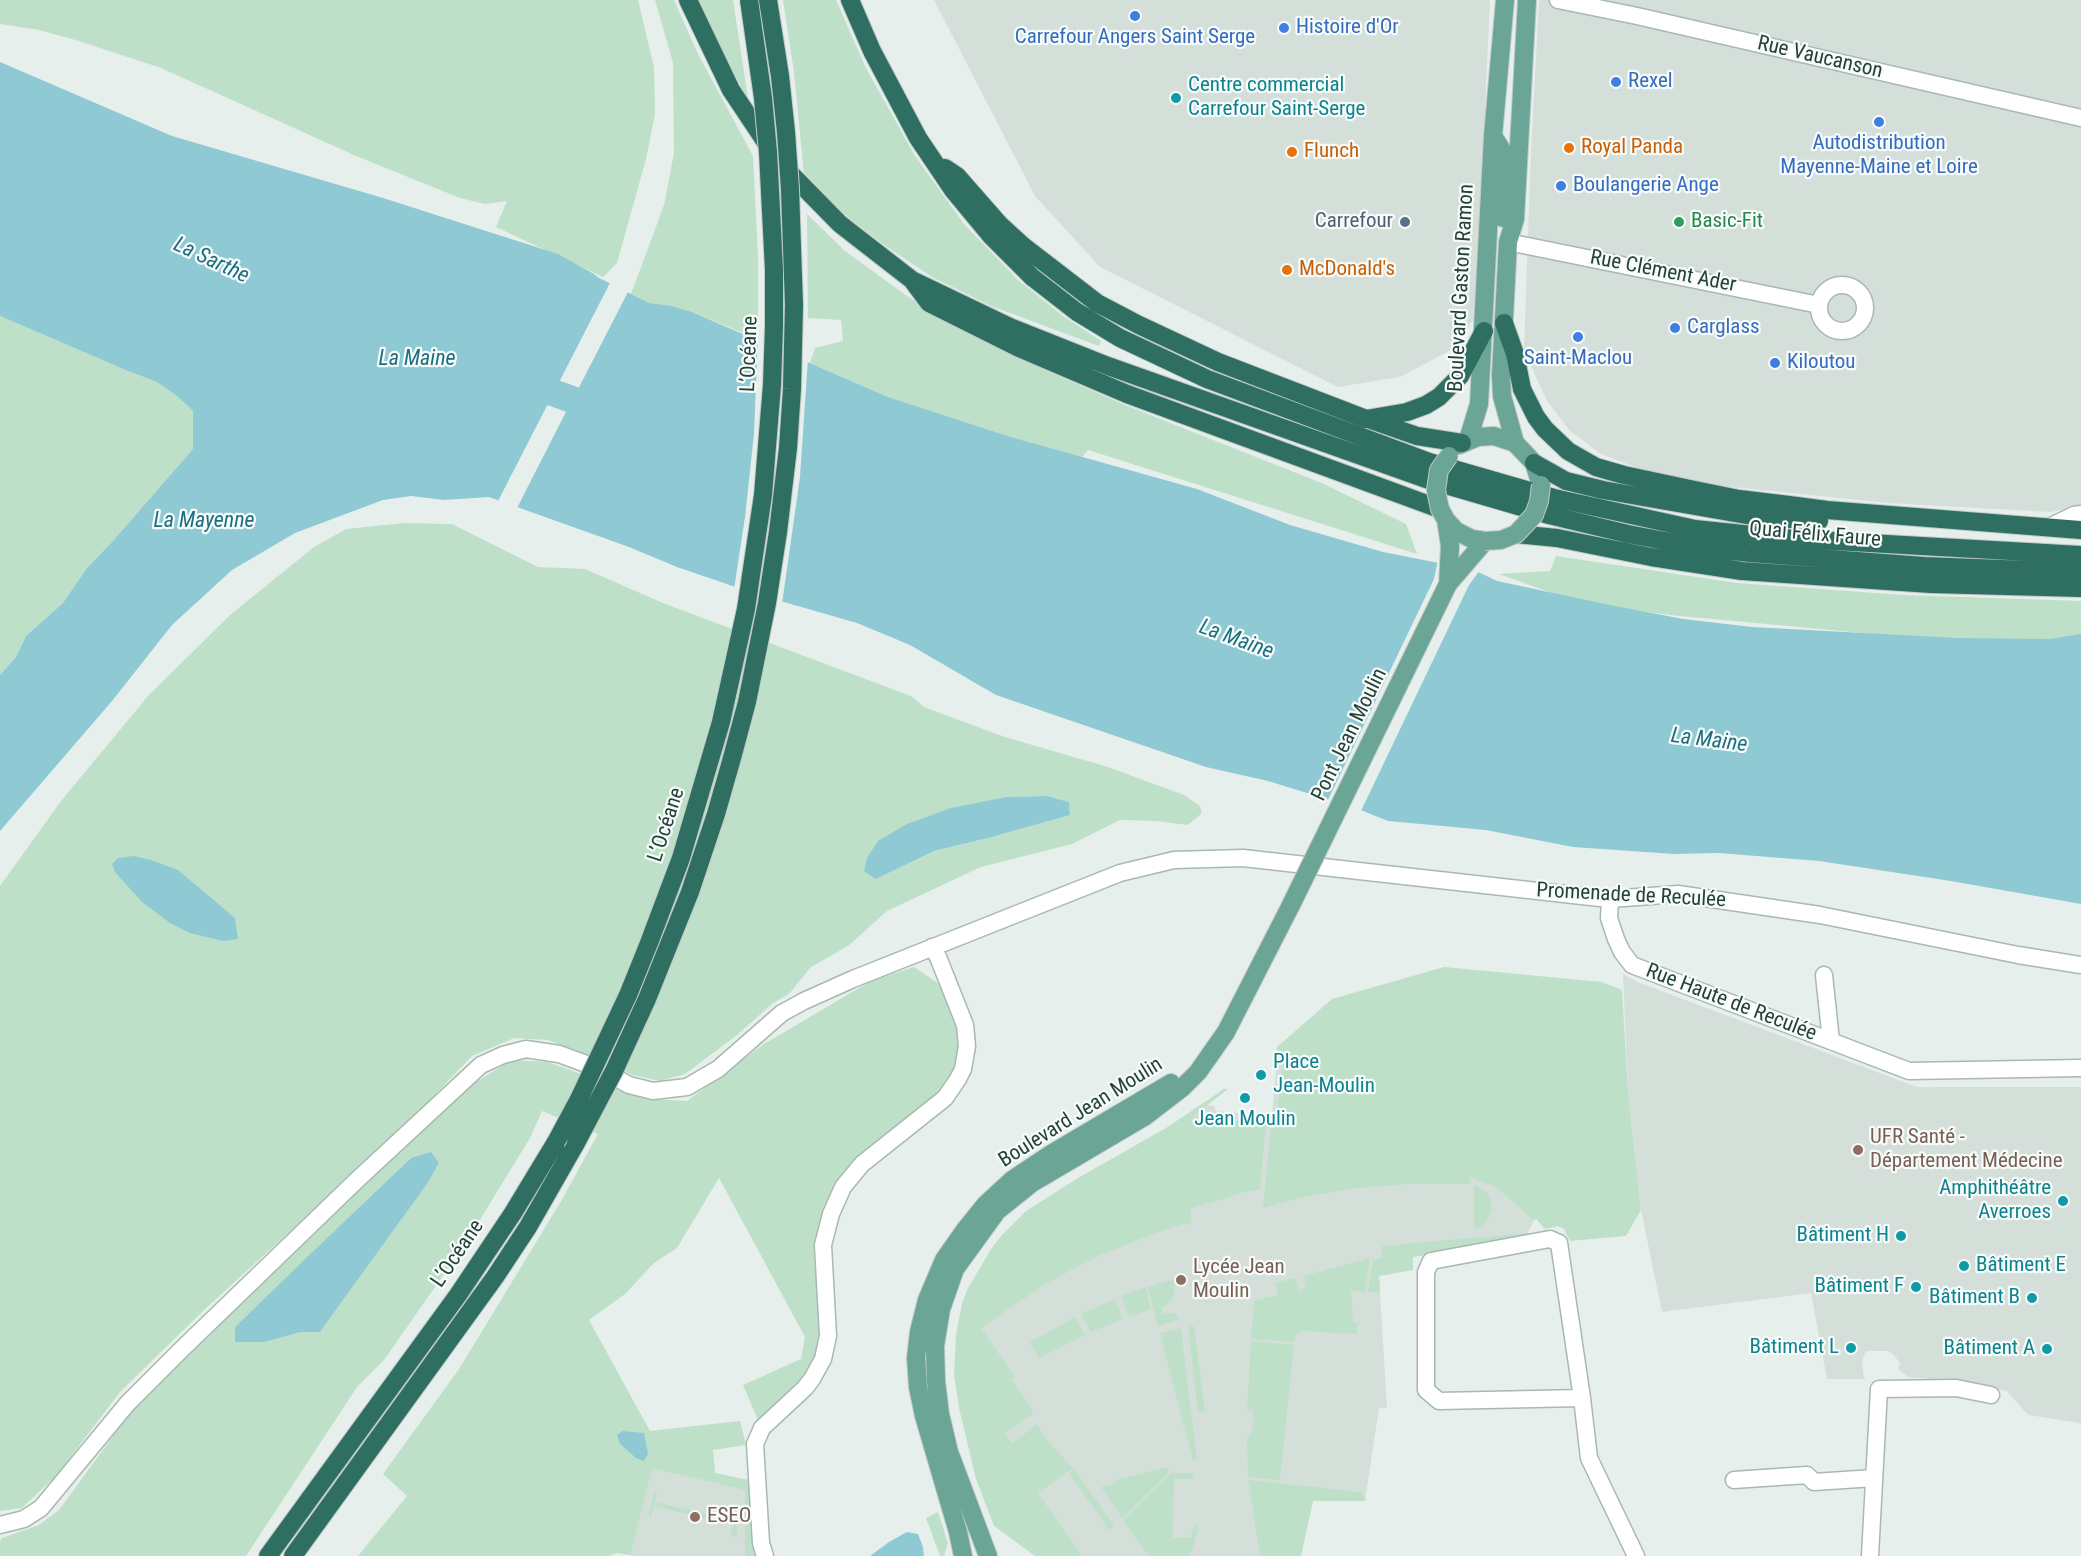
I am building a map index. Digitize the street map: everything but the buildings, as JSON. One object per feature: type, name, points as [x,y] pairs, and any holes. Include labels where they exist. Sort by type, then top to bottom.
[{"type":"highway","points":[[688,0],[731,90],[779,162],[840,224],[912,280],[1010,327],[1108,366],[1429,480],[1552,506]]},
{"type":"highway","name":"L’Océane","points":[[268,1556],[458,1295],[513,1213],[556,1142],[579,1099],[627,995],[681,858],[721,722],[752,574],[770,427],[774,270],[768,153],[760,76],[748,0]]},
{"type":"highway","name":"L’Océane","points":[[293,1556],[495,1277],[528,1227],[576,1143],[638,1019],[690,892],[716,814],[749,691],[767,603],[788,448],[792,389],[794,305],[791,211],[780,76],[768,0]]},
{"type":"highway","points":[[850,0],[897,103],[918,138],[970,212],[1032,277],[1077,312],[1120,338],[1207,379],[1552,506]]},
{"type":"highway","points":[[934,160],[957,176],[1000,225],[1023,246],[1097,303],[1139,326],[1218,362],[1366,419],[1459,447]]},
{"type":"highway","points":[[912,280],[929,303],[1019,348],[1127,394],[1392,490],[1443,514]]},
{"type":"highway","points":[[1504,323],[1515,354],[1522,389],[1536,417],[1568,451],[1596,467],[1690,489],[1827,510],[2081,530]]},
{"type":"highway","points":[[1366,419],[1407,412],[1439,397],[1460,376],[1484,331]]},
{"type":"highway","points":[[1534,463],[1566,482],[1752,516],[2081,539]]},
{"type":"highway","name":"Quai Félix Faure","points":[[1552,506],[1722,532],[1781,538],[2081,555]]},
{"type":"highway","name":"Quai Félix Faure","points":[[1552,506],[1628,534],[1697,547],[1924,566],[2081,572]]},
{"type":"highway","points":[[1516,534],[1557,538],[1642,555],[1742,571],[1931,584],[2081,588]]},
{"type":"main road","name":"Boulevard Gaston Ramon","points":[[1459,447],[1479,404],[1493,136],[1505,0]]},
{"type":"main road","name":"Boulevard Gaston Ramon","points":[[1515,443],[1502,396],[1501,375],[1508,242],[1515,219],[1527,0]]},
{"type":"main road","name":"Boulevard Gaston Ramon","points":[[1493,136],[1504,155],[1503,224],[1508,242]]},
{"type":"main road","points":[[1494,436],[1515,443],[1534,463],[1540,485],[1539,501],[1534,515],[1516,534],[1481,545],[1456,531],[1443,514],[1436,490],[1439,470],[1459,447],[1478,437],[1494,436]]},
{"type":"main road","name":"Pont Jean Moulin","points":[[1443,514],[1450,546],[1448,584]]},
{"type":"main road","name":"Pont Jean Moulin","points":[[1291,905],[1448,584],[1481,545]]},
{"type":"main road","name":"Boulevard Jean Moulin","points":[[988,1556],[949,1452],[940,1414],[936,1381],[935,1346],[941,1309],[955,1269],[997,1211],[1032,1183],[1144,1117],[1183,1087],[1198,1072],[1226,1032],[1291,905]]},
{"type":"main road","name":"Boulevard Jean Moulin","points":[[963,1556],[924,1416],[918,1387],[916,1358],[919,1332],[927,1300],[944,1260],[986,1204],[1012,1180],[1051,1154],[1178,1079],[1213,1050]]},
{"type":"street","name":"Rue Vaucanson","points":[[1558,0],[2081,118]]},
{"type":"street","name":"Rue Clément Ader","points":[[1508,242],[1819,304]]},
{"type":"street","points":[[2049,527],[2081,514]]},
{"type":"street","name":"Promenade de Reculée","points":[[0,1525],[24,1520],[41,1508],[127,1404],[357,1180],[481,1065],[503,1055],[526,1049],[559,1054],[600,1069],[629,1085],[653,1091],[687,1087],[718,1069],[789,1009],[853,979],[1120,873],[1174,860],[1243,858],[1610,899],[1678,894],[1820,915],[2018,955],[2081,965]]},
{"type":"street","name":"Rue Haute de Reculée","points":[[1610,899],[1609,918],[1622,952],[1632,965],[1909,1071],[2081,1068]]},
{"type":"street","points":[[765,1556],[761,1543],[755,1444],[762,1428],[805,1388],[823,1359],[828,1336],[824,1245],[831,1214],[843,1187],[857,1169],[945,1098],[963,1069],[967,1046],[965,1025],[938,957],[932,948]]},
{"type":"street","name":"Rue Haute de Reculée","points":[[1824,975],[1831,1041]]},
{"type":"street","points":[[1582,1398],[1439,1401],[1426,1390],[1426,1272],[1431,1261],[1546,1239],[1556,1241],[1560,1247],[1582,1398],[1589,1458],[1636,1556]]},
{"type":"street","points":[[1870,1556],[1879,1389],[1956,1388],[1990,1395]]},
{"type":"street","points":[[1734,1480],[1807,1475],[1814,1482],[1874,1478]]},
{"type":"shaded area","points":[[934,0],[1490,0],[1484,178],[1473,320],[1449,351],[1400,377],[1338,387],[1100,267],[1035,196]]},
{"type":"shaded area","points":[[1539,0],[2081,0],[2081,506],[2051,512],[1888,503],[1704,484],[1643,470],[1601,454],[1570,431],[1547,401],[1524,350]]},
{"type":"shaded area","name":"UFR Santé - Département Médecine","points":[[1623,974],[1640,983],[1917,1087],[2081,1087],[2081,1423],[2028,1415],[2007,1391],[1975,1383],[1908,1377],[1898,1369],[1900,1363],[1893,1354],[1887,1351],[1866,1351],[1862,1361],[1864,1379],[1827,1379],[1811,1293],[1662,1312],[1641,1210],[1628,1091]]},
{"type":"shaded area","name":"Lycée Jean Moulin","points":[[1338,1002],[1535,1218],[1525,1238],[1413,1257],[1413,1270],[1379,1276],[1387,1408],[1379,1408],[1365,1501],[1313,1501],[1301,1556],[1051,1556],[981,1474],[966,1327],[1176,1129],[1207,1105],[1215,1106],[1215,1111],[1272,1116],[1277,1060]]},
{"type":"shaded area","name":"ESEO","points":[[653,1460],[749,1480],[753,1556],[631,1556]]},
{"type":"green space","points":[[0,0],[638,0],[654,67],[655,114],[646,159],[617,263],[603,277],[496,227],[507,201],[485,204],[460,198],[356,156],[161,68],[39,30],[0,24]]},
{"type":"green space","points":[[655,0],[674,0],[698,54],[753,156],[758,255],[758,339],[692,312],[649,303],[631,294],[664,205],[674,153],[673,63]]},
{"type":"green space","points":[[698,0],[733,0],[748,99],[724,57]]},
{"type":"green space","points":[[783,0],[836,0],[866,68],[915,156],[964,224],[1018,280],[1063,316],[1101,341],[1099,346],[991,306],[932,277],[849,218],[804,175],[794,72]]},
{"type":"green space","points":[[807,214],[845,251],[907,296],[960,328],[1025,361],[1120,403],[1324,484],[1406,524],[1417,554],[1088,450],[1082,457],[1011,437],[888,397],[810,363],[815,348],[843,341],[841,320],[808,318]]},
{"type":"green space","points":[[0,316],[157,382],[193,411],[193,449],[87,568],[63,603],[26,636],[16,657],[0,675]]},
{"type":"green space","points":[[404,523],[452,524],[538,567],[585,569],[663,603],[911,696],[924,707],[1005,737],[1108,767],[1184,795],[1200,806],[1202,813],[1188,825],[1120,820],[1072,844],[981,867],[887,911],[848,946],[811,967],[789,994],[773,1003],[737,1035],[685,1074],[660,1081],[633,1075],[548,1040],[514,1038],[472,1056],[402,1129],[204,1310],[120,1392],[56,1476],[22,1508],[0,1511],[0,886],[61,801],[148,696],[230,615],[314,547],[346,529]],"holes":[[[1047,796],[1069,802],[1070,815],[934,851],[876,879],[1007,797]]]},
{"type":"green space","points":[[1556,556],[1737,583],[1903,595],[2081,601],[2081,640],[1981,644],[1670,615],[1580,603],[1499,574],[1550,571]]},
{"type":"green space","points":[[914,967],[939,984],[958,1026],[959,1059],[950,1077],[932,1099],[826,1209],[820,1337],[812,1368],[798,1386],[758,1420],[743,1385],[801,1359],[805,1337],[719,1178],[677,1248],[654,1263],[625,1294],[589,1320],[650,1431],[740,1421],[746,1445],[713,1450],[715,1473],[752,1481],[759,1556],[745,1556],[745,1490],[652,1468],[631,1555],[616,1553],[610,1556],[358,1556],[407,1496],[383,1474],[459,1369],[560,1203],[598,1134],[542,1111],[530,1138],[467,1241],[384,1360],[357,1387],[246,1556],[0,1556],[2,1538],[39,1525],[59,1510],[143,1395],[468,1087],[512,1060],[548,1062],[649,1099],[687,1101],[764,1044],[871,981]],"holes":[[[430,1153],[439,1163],[427,1184],[320,1332],[301,1332],[265,1342],[235,1327],[411,1158]]]},
{"type":"green space","points":[[1444,967],[1602,982],[1622,990],[1628,1091],[1641,1210],[1626,1236],[1570,1241],[1564,1229],[1558,1226],[1545,1229],[1496,1187],[1470,1177],[1470,1184],[1409,1184],[1358,1188],[1299,1198],[1263,1208],[1271,1125],[1276,1123],[1283,1063],[1277,1062],[1277,1047],[1332,999]]},
{"type":"green space","points":[[1224,1089],[1228,1089],[1192,1117],[1266,1123],[1260,1190],[1245,1192],[1190,1209],[1192,1225],[1184,1224],[1164,1230],[1100,1255],[1045,1284],[981,1328],[1015,1377],[1011,1380],[1031,1407],[1033,1414],[1005,1433],[1012,1444],[1037,1424],[1046,1439],[1073,1468],[1038,1493],[1082,1556],[1035,1556],[994,1526],[976,1479],[959,1408],[954,1375],[956,1334],[967,1290],[991,1249],[1026,1211],[1078,1178],[1166,1128]]},
{"type":"green space","points":[[1474,1185],[1489,1196],[1492,1209],[1486,1223],[1474,1230]]},
{"type":"green space","points":[[1528,1233],[1537,1235],[1413,1257],[1413,1270],[1379,1276],[1380,1292],[1368,1292],[1373,1260],[1382,1258],[1382,1246]]},
{"type":"green space","points":[[1370,1258],[1365,1292],[1351,1291],[1353,1323],[1358,1323],[1356,1334],[1301,1331],[1295,1334],[1294,1342],[1251,1339],[1254,1301],[1278,1295],[1275,1283],[1296,1278],[1299,1290],[1306,1287],[1303,1276]]},
{"type":"green space","points":[[1175,1279],[1174,1295],[1161,1308],[1162,1314],[1173,1313],[1177,1315],[1178,1320],[1158,1326],[1148,1287]]},
{"type":"green space","points":[[1146,1287],[1151,1309],[1129,1317],[1121,1296]]},
{"type":"green space","points":[[1115,1299],[1123,1319],[1091,1332],[1081,1314]]},
{"type":"green space","points":[[1075,1317],[1085,1335],[1039,1358],[1030,1342]]},
{"type":"green space","points":[[1194,1326],[1205,1412],[1198,1412],[1188,1327]]},
{"type":"green space","points":[[1181,1328],[1197,1459],[1193,1461],[1160,1333]]},
{"type":"green space","points":[[1251,1341],[1294,1345],[1280,1480],[1248,1477],[1247,1439],[1252,1431],[1254,1417],[1252,1409],[1247,1412]]},
{"type":"green space","points":[[1168,1467],[1169,1472],[1122,1518],[1101,1487],[1117,1483],[1116,1480]]},
{"type":"green space","points":[[1074,1469],[1114,1526],[1109,1530],[1069,1473]]},
{"type":"green space","points":[[1171,1473],[1195,1473],[1192,1481],[1192,1479],[1174,1479],[1173,1538],[1191,1538],[1194,1525],[1199,1525],[1194,1544],[1189,1556],[1149,1556],[1123,1520]]},
{"type":"green space","points":[[1248,1480],[1362,1492],[1365,1501],[1313,1501],[1301,1556],[1260,1556]]},
{"type":"green space","points":[[655,1492],[657,1492],[655,1502],[734,1520],[738,1511],[737,1537],[730,1536],[733,1525],[654,1506],[651,1517],[648,1516]]},
{"type":"green space","points":[[938,1512],[948,1543],[944,1556],[940,1556],[926,1518]]},
{"type":"water","name":"La Maine","points":[[0,62],[172,136],[383,198],[558,254],[649,303],[692,312],[888,397],[1011,437],[1197,489],[1290,525],[1383,552],[1474,570],[1497,581],[1683,619],[1752,627],[1957,638],[2050,639],[2081,634],[2081,904],[1819,861],[1719,853],[1674,854],[1573,847],[1486,830],[1388,821],[1353,807],[1268,781],[1206,767],[996,695],[910,645],[857,623],[756,594],[677,567],[629,547],[489,497],[444,500],[411,496],[383,500],[295,533],[232,570],[172,625],[112,701],[0,831],[0,675],[16,657],[26,636],[63,603],[87,568],[193,449],[193,411],[157,382],[0,316]]},
{"type":"water","points":[[1047,796],[1069,802],[1070,815],[934,851],[876,879],[864,871],[867,858],[878,841],[907,824],[951,808],[1007,797]]},
{"type":"water","points":[[134,856],[178,870],[235,918],[238,939],[223,941],[190,933],[170,923],[142,902],[115,872],[112,864],[118,858]]},
{"type":"water","points":[[431,1152],[439,1163],[427,1184],[320,1332],[301,1332],[265,1342],[235,1342],[235,1327],[302,1262],[411,1158]]},
{"type":"water","points":[[623,1431],[644,1433],[648,1454],[644,1461],[636,1458],[620,1444],[617,1435]]},
{"type":"water","points":[[907,1532],[918,1534],[924,1556],[870,1556],[889,1542]]},
{"type":"pier","points":[[611,281],[629,290],[572,401],[554,393],[553,396],[570,404],[516,510],[497,503]]},
{"type":"pier","points":[[758,336],[808,359],[800,477],[782,604],[734,589],[754,434]]},
{"type":"pier","points":[[1438,559],[1480,570],[1469,585],[1360,813],[1327,802],[1434,579]]},
{"type":"waterway","name":"La Maine","points":[[518,380],[612,414]]},
{"type":"place","name":"Carrefour Angers Saint Serge","points":[[1135,16]]},
{"type":"place","name":"Histoire d'Or","points":[[1284,28]]},
{"type":"place","name":"Rexel","points":[[1616,82]]},
{"type":"place","name":"Centre commercial Carrefour Saint-Serge","points":[[1176,98]]},
{"type":"place","name":"Autodistribution Mayenne-Maine et Loire","points":[[1879,122]]},
{"type":"place","name":"Royal Panda","points":[[1569,148]]},
{"type":"place","name":"Flunch","points":[[1292,152]]},
{"type":"place","name":"Boulangerie Ange","points":[[1561,186]]},
{"type":"place","name":"Carrefour","points":[[1405,222]]},
{"type":"place","name":"Basic-Fit","points":[[1679,222]]},
{"type":"place","name":"McDonald's","points":[[1287,270]]},
{"type":"place","name":"Carglass","points":[[1675,328]]},
{"type":"place","name":"Saint-Maclou","points":[[1578,337]]},
{"type":"place","name":"Kiloutou","points":[[1775,363]]},
{"type":"place","name":"Place Jean-Moulin","points":[[1261,1075]]},
{"type":"place","name":"Jean Moulin","points":[[1245,1098]]},
{"type":"place","name":"UFR Santé - Département Médecine","points":[[1858,1150]]},
{"type":"place","name":"Amphithéâtre Averroes","points":[[2063,1201]]},
{"type":"place","name":"Bâtiment H","points":[[1901,1236]]},
{"type":"place","name":"Bâtiment E","points":[[1964,1266]]},
{"type":"place","name":"Lycée Jean Moulin","points":[[1181,1280]]},
{"type":"place","name":"Bâtiment F","points":[[1916,1287]]},
{"type":"place","name":"Bâtiment B","points":[[2032,1298]]},
{"type":"place","name":"Bâtiment L","points":[[1851,1348]]},
{"type":"place","name":"Bâtiment A","points":[[2047,1349]]},
{"type":"place","name":"ESEO","points":[[695,1517]]},
{"type":"water label","name":"La Sarthe","points":[[211,261]]},
{"type":"water label","name":"La Mayenne","points":[[204,521]]}]
